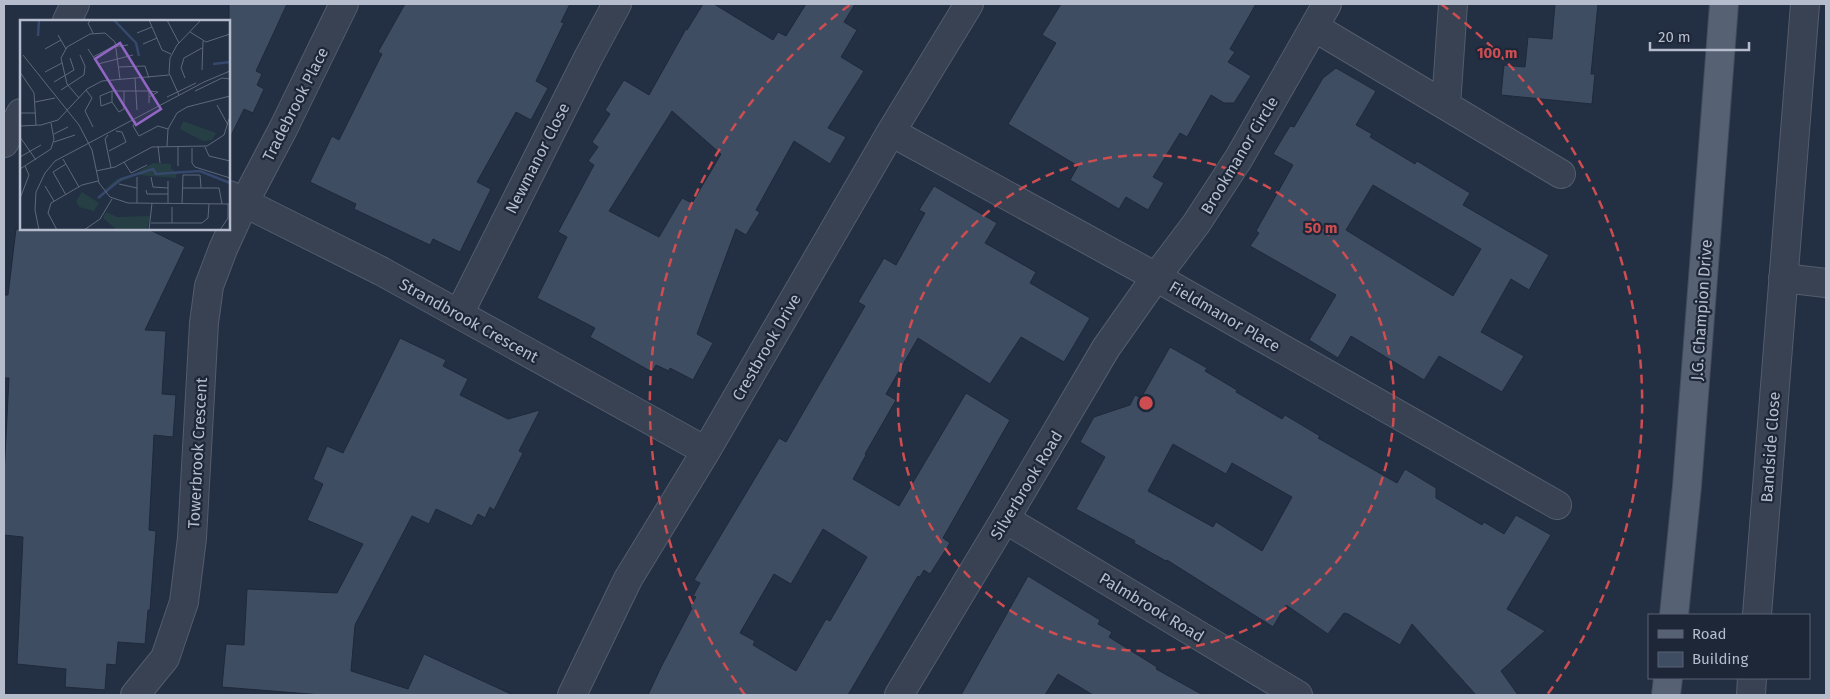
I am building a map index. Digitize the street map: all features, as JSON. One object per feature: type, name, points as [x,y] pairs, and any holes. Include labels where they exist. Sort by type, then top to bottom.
[{"type":"main road","name":"J.G. Champion Drive","points":[[1674,614],[1687,486],[1724,4]]},
{"type":"main road","points":[[1666,695],[1668,679]]},
{"type":"street","points":[[67,20],[75,4]]},
{"type":"street","name":"Tradebrook Place","points":[[236,199],[283,129],[344,4]]},
{"type":"street","name":"Newmanor Close","points":[[459,314],[617,4]]},
{"type":"street","name":"Crestbrook Drive","points":[[572,695],[628,579],[706,451],[891,132],[969,4]]},
{"type":"street","name":"Brookmanor Circle","points":[[1156,277],[1196,224],[1239,158],[1327,4]]},
{"type":"street","points":[[1446,105],[1453,4]]},
{"type":"street","name":"Bandside Close","points":[[1757,614],[1805,4]]},
{"type":"street","points":[[1314,27],[1561,174]]},
{"type":"street","points":[[4,102],[20,108]]},
{"type":"street","points":[[4,143],[20,115]]},
{"type":"street","name":"Fieldmanor Place","points":[[891,132],[1156,277],[1557,505]]},
{"type":"street","name":"Strandbrook Crescent","points":[[236,199],[381,271],[706,451]]},
{"type":"street","name":"Towerbrook Crescent","points":[[230,222],[236,199]]},
{"type":"street","name":"Towerbrook Crescent","points":[[135,695],[165,658],[184,602],[192,538],[204,323],[209,286],[228,230]]},
{"type":"street","name":"Silverbrook Road","points":[[899,695],[1106,348],[1156,277]]},
{"type":"street","points":[[1783,278],[1826,283]]},
{"type":"street","name":"Palmbrook Road","points":[[1005,519],[1298,695]]},
{"type":"street","points":[[1751,695],[1752,679]]},
{"type":"building","points":[[229,4],[287,4],[256,71],[262,74],[257,85],[264,89],[253,113],[244,109],[230,138],[230,20]]},
{"type":"building","points":[[405,4],[570,4],[561,22],[564,23],[536,81],[548,88],[531,120],[516,112],[477,182],[491,189],[460,252],[433,239],[430,245],[354,209],[356,204],[310,182],[332,136],[339,140],[382,54],[378,52]]},
{"type":"building","points":[[703,4],[714,4],[773,40],[778,32],[786,36],[806,4],[855,4],[844,22],[857,30],[841,57],[864,71],[828,128],[846,137],[830,164],[794,141],[756,210],[760,212],[746,235],[736,229],[697,334],[713,343],[693,380],[670,368],[669,371],[656,365],[652,372],[590,337],[595,328],[537,298],[567,237],[558,232],[594,165],[588,161],[598,147],[592,142],[610,114],[605,110],[624,80],[649,95]],"holes":[[[672,111],[721,154],[692,203],[682,198],[659,237],[609,211]]]},
{"type":"building","points":[[1061,4],[1256,4],[1230,49],[1235,52],[1228,62],[1251,76],[1234,103],[1224,103],[1211,95],[1187,137],[1180,133],[1153,177],[1164,183],[1148,210],[1126,197],[1119,209],[1070,180],[1078,166],[1008,124],[1056,43],[1042,35]]},
{"type":"building","points":[[1555,4],[1598,4],[1591,74],[1595,74],[1592,104],[1501,95],[1504,65],[1525,67],[1528,37],[1552,39]]},
{"type":"building","points":[[1336,68],[1376,91],[1356,125],[1372,134],[1370,137],[1415,164],[1417,161],[1470,193],[1463,205],[1549,255],[1529,290],[1511,279],[1481,332],[1524,356],[1502,392],[1439,356],[1424,380],[1351,336],[1338,358],[1309,340],[1336,295],[1250,246],[1259,233],[1256,231],[1293,165],[1273,154],[1290,126],[1294,127],[1323,78]],"holes":[[[1373,185],[1481,249],[1453,296],[1346,230]]]},
{"type":"building","points":[[934,186],[997,223],[985,243],[1036,272],[1030,283],[1090,318],[1064,362],[1021,337],[990,384],[918,338],[886,394],[896,400],[853,479],[899,506],[966,393],[1010,420],[943,538],[950,543],[930,574],[924,570],[920,577],[918,576],[848,695],[648,695],[692,608],[690,607],[696,597],[693,596],[700,583],[694,580],[779,438],[786,442],[865,306],[858,302],[884,258],[896,265],[925,213],[919,210]],"holes":[[[823,529],[867,557],[830,621],[826,619],[796,671],[753,645],[755,641],[740,633],[774,574],[791,584]]]},
{"type":"building","points":[[16,229],[150,230],[185,247],[145,330],[166,331],[162,394],[176,395],[173,437],[154,435],[149,530],[156,531],[150,610],[148,610],[145,644],[118,642],[116,665],[107,664],[105,690],[65,687],[66,669],[17,664],[23,537],[4,535],[4,476],[9,378],[4,378],[4,295],[8,295]]},
{"type":"building","points":[[400,338],[446,360],[443,366],[468,379],[460,395],[508,419],[540,410],[519,451],[523,453],[494,510],[490,507],[485,518],[478,514],[472,526],[436,509],[429,524],[412,516],[355,625],[351,671],[408,689],[424,654],[513,695],[322,695],[222,687],[226,644],[244,645],[247,589],[337,593],[363,544],[307,520],[323,484],[313,479],[327,446],[343,453]]},
{"type":"building","points":[[1170,347],[1207,368],[1205,371],[1237,390],[1236,392],[1282,419],[1285,415],[1320,436],[1318,438],[1397,483],[1405,469],[1436,488],[1436,498],[1482,525],[1484,522],[1504,534],[1516,515],[1551,535],[1507,609],[1545,631],[1501,671],[1518,695],[1476,695],[1412,624],[1400,645],[1344,613],[1328,634],[1286,605],[1273,627],[1167,560],[1076,509],[1105,457],[1080,442],[1094,417],[1130,405],[1135,395],[1141,398]],"holes":[[[1173,444],[1226,474],[1232,463],[1292,497],[1262,551],[1216,522],[1213,527],[1148,491]]]},
{"type":"building","points":[[1028,576],[1100,620],[1098,624],[1112,632],[1109,637],[1157,667],[1156,669],[1203,695],[1093,695],[1058,674],[1045,695],[961,695]]}]
